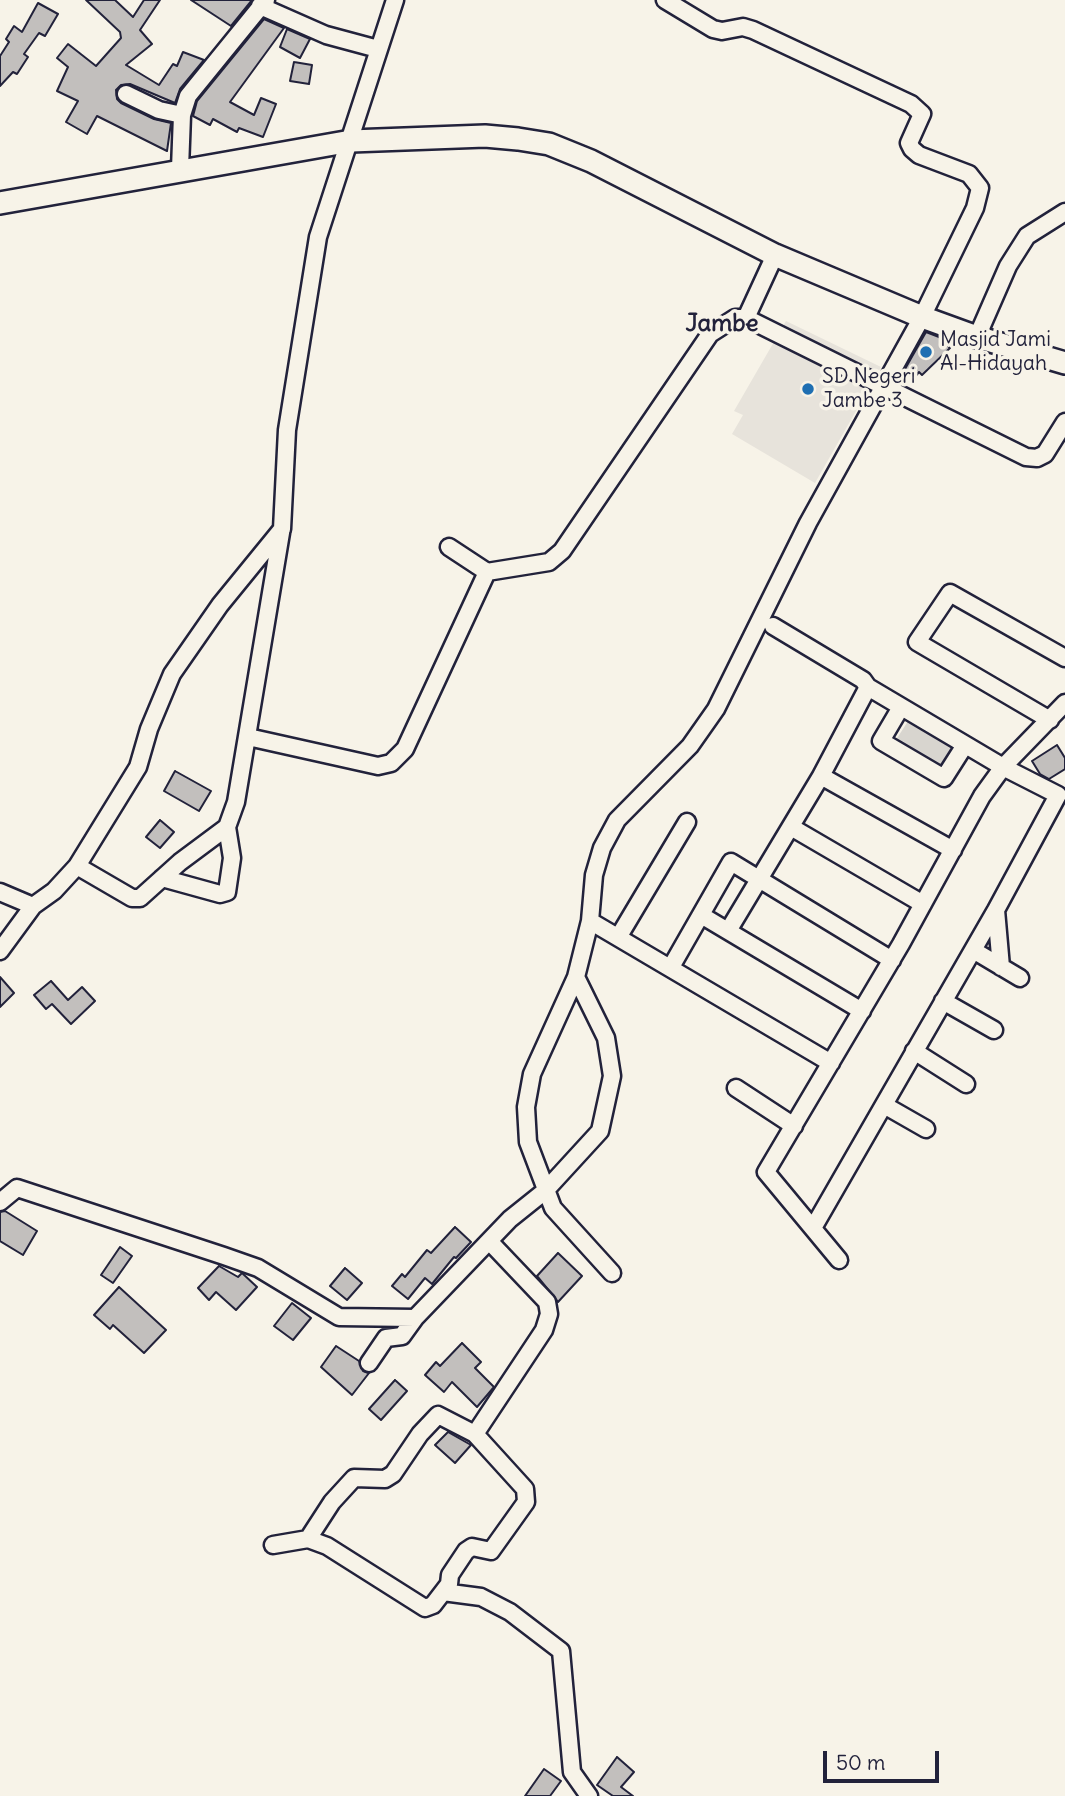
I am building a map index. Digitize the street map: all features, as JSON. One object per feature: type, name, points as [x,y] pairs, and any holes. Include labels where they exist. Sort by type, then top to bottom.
[{"type":"street","points":[[162,878],[220,894],[227,892],[232,858],[227,827],[236,802],[282,530],[287,430],[300,334],[318,237],[395,0]]},
{"type":"street","points":[[612,1273],[553,1208],[528,1142],[526,1107],[532,1074],[576,977],[590,921],[594,875],[602,848],[617,820],[690,746],[716,709],[808,523],[922,317],[975,208],[980,188],[969,174],[919,155],[912,149],[909,142],[922,121],[922,114],[911,104],[754,30],[743,27],[722,31],[713,29],[665,0]]},
{"type":"street","points":[[180,169],[181,115],[198,80],[263,3],[326,35],[378,49]]},
{"type":"street","points":[[126,94],[159,110],[181,115]]},
{"type":"street","points":[[0,203],[180,169],[351,141],[485,136],[549,145],[601,166],[775,255],[922,317],[977,337],[1065,363]]},
{"type":"street","points":[[977,337],[1008,266],[1027,236],[1065,212]]},
{"type":"street","points":[[746,318],[775,255]]},
{"type":"street","points":[[449,548],[487,572],[549,562],[562,551],[710,334],[735,318],[746,318],[1026,457],[1037,458],[1045,454],[1065,422]]},
{"type":"street","points":[[0,951],[33,906],[54,891],[77,866],[138,768],[149,729],[172,674],[220,605],[282,530]]},
{"type":"street","points":[[248,737],[378,766],[391,763],[405,749],[487,572]]},
{"type":"street","points":[[1050,720],[917,642],[950,593],[1065,659]]},
{"type":"street","points":[[774,626],[863,680],[868,687],[901,707],[1003,767],[1058,795],[996,910],[813,1228]]},
{"type":"street","points":[[728,931],[821,776],[868,687]]},
{"type":"street","points":[[839,1260],[766,1172],[1003,767],[1065,703]]},
{"type":"street","points":[[901,707],[881,741],[944,778],[965,745]]},
{"type":"street","points":[[821,776],[953,850]]},
{"type":"street","points":[[619,936],[687,822]]},
{"type":"street","points":[[77,866],[132,898],[140,898],[227,827]]},
{"type":"street","points":[[791,827],[923,904]]},
{"type":"street","points":[[671,967],[731,862],[892,960]]},
{"type":"street","points":[[0,892],[33,906]]},
{"type":"street","points":[[996,910],[1002,967]]},
{"type":"street","points":[[701,915],[862,1012]]},
{"type":"street","points":[[590,921],[831,1063]]},
{"type":"street","points":[[973,950],[1020,978]]},
{"type":"street","points":[[369,1363],[386,1338],[401,1338],[415,1318],[510,1219],[545,1191],[600,1131],[612,1076],[606,1038],[576,977]]},
{"type":"street","points":[[943,1001],[994,1030]]},
{"type":"street","points":[[914,1051],[966,1084]]},
{"type":"street","points":[[736,1088],[794,1126]]},
{"type":"street","points":[[884,1105],[926,1129]]},
{"type":"street","points":[[0,1202],[17,1188],[224,1256],[258,1268],[339,1317],[415,1318]]},
{"type":"street","points":[[475,1434],[544,1330],[549,1314],[547,1302],[490,1242]]},
{"type":"street","points":[[273,1545],[308,1539],[327,1546],[419,1607],[433,1605],[449,1584],[450,1574],[466,1552],[472,1548],[491,1550],[526,1502],[525,1489],[475,1434],[443,1416],[433,1417],[393,1474],[385,1479],[354,1478],[332,1502],[308,1539]]},
{"type":"street","points":[[443,1592],[481,1597],[510,1612],[561,1651],[572,1772],[590,1796]]},
{"type":"shaded area","name":"SD Negeri Jambe 3","points":[[786,321],[881,367],[815,483],[732,434],[743,415],[734,411]]},
{"type":"shaded area","points":[[910,718],[955,745],[939,771],[894,743]]},
{"type":"building","points":[[86,0],[115,0],[133,17],[144,0],[160,0],[140,30],[152,44],[126,65],[159,85],[173,64],[177,66],[183,52],[204,60],[180,89],[175,103],[130,84],[121,85],[116,90],[117,99],[121,103],[154,119],[171,123],[167,151],[97,116],[87,134],[66,122],[78,101],[57,91],[68,67],[57,58],[68,44],[96,66],[121,38],[120,32]]},
{"type":"building","points":[[191,0],[252,0],[231,26]]},
{"type":"building","points":[[38,3],[58,14],[45,36],[39,33],[24,54],[28,57],[17,74],[13,72],[0,86],[0,56],[9,42],[6,39],[14,26],[22,32]]},
{"type":"building","points":[[264,19],[284,28],[230,102],[254,115],[261,98],[276,104],[263,137],[239,128],[237,132],[213,119],[210,125],[193,116],[197,101]]},
{"type":"building","points":[[287,29],[310,39],[300,58],[280,47]]},
{"type":"building","points":[[294,62],[312,65],[309,84],[290,81]]},
{"type":"building","name":"Masjid Jami Al-Hidayah","points":[[926,332],[939,337],[950,348],[922,375],[919,372],[914,378],[905,369]]},
{"type":"building","points":[[1057,745],[1065,758],[1065,769],[1049,779],[1040,774],[1032,761]]},
{"type":"building","points":[[175,771],[211,791],[199,811],[164,791]]},
{"type":"building","points":[[160,820],[174,832],[160,848],[146,837]]},
{"type":"building","points":[[0,977],[14,993],[0,1007]]},
{"type":"building","points":[[51,981],[68,1000],[82,987],[95,1001],[71,1024],[52,1004],[46,1009],[34,995]]},
{"type":"building","points":[[5,1211],[37,1231],[23,1255],[0,1241],[0,1212]]},
{"type":"building","points":[[455,1227],[471,1242],[454,1257],[432,1284],[425,1278],[408,1299],[392,1286],[402,1274],[405,1277],[427,1250],[431,1253]]},
{"type":"building","points":[[120,1247],[132,1256],[113,1283],[101,1275]]},
{"type":"building","points":[[558,1253],[582,1276],[558,1302],[537,1276]]},
{"type":"building","points":[[219,1266],[238,1277],[242,1273],[257,1287],[236,1310],[216,1292],[209,1300],[198,1288]]},
{"type":"building","points":[[345,1268],[362,1283],[347,1300],[330,1286]]},
{"type":"building","points":[[119,1287],[166,1330],[144,1353],[113,1325],[110,1329],[94,1315]]},
{"type":"building","points":[[292,1303],[311,1318],[293,1340],[274,1326]]},
{"type":"building","points":[[462,1343],[481,1362],[475,1368],[494,1387],[477,1407],[452,1382],[444,1392],[425,1375],[436,1362],[440,1366]]},
{"type":"building","points":[[336,1346],[359,1361],[363,1371],[369,1373],[352,1395],[321,1367]]},
{"type":"building","points":[[395,1380],[407,1391],[381,1420],[369,1409]]},
{"type":"building","points":[[448,1432],[471,1445],[455,1463],[435,1445]]},
{"type":"building","points":[[617,1757],[634,1772],[621,1787],[633,1796],[613,1796],[597,1785]]},
{"type":"building","points":[[544,1769],[561,1781],[550,1796],[525,1796]]},
{"type":"place","name":"Masjid Jami Al-Hidayah","points":[[926,352]]},
{"type":"place","name":"SD Negeri Jambe 3","points":[[808,389]]},
{"type":"district","name":"Jambe","points":[[722,324]]}]
